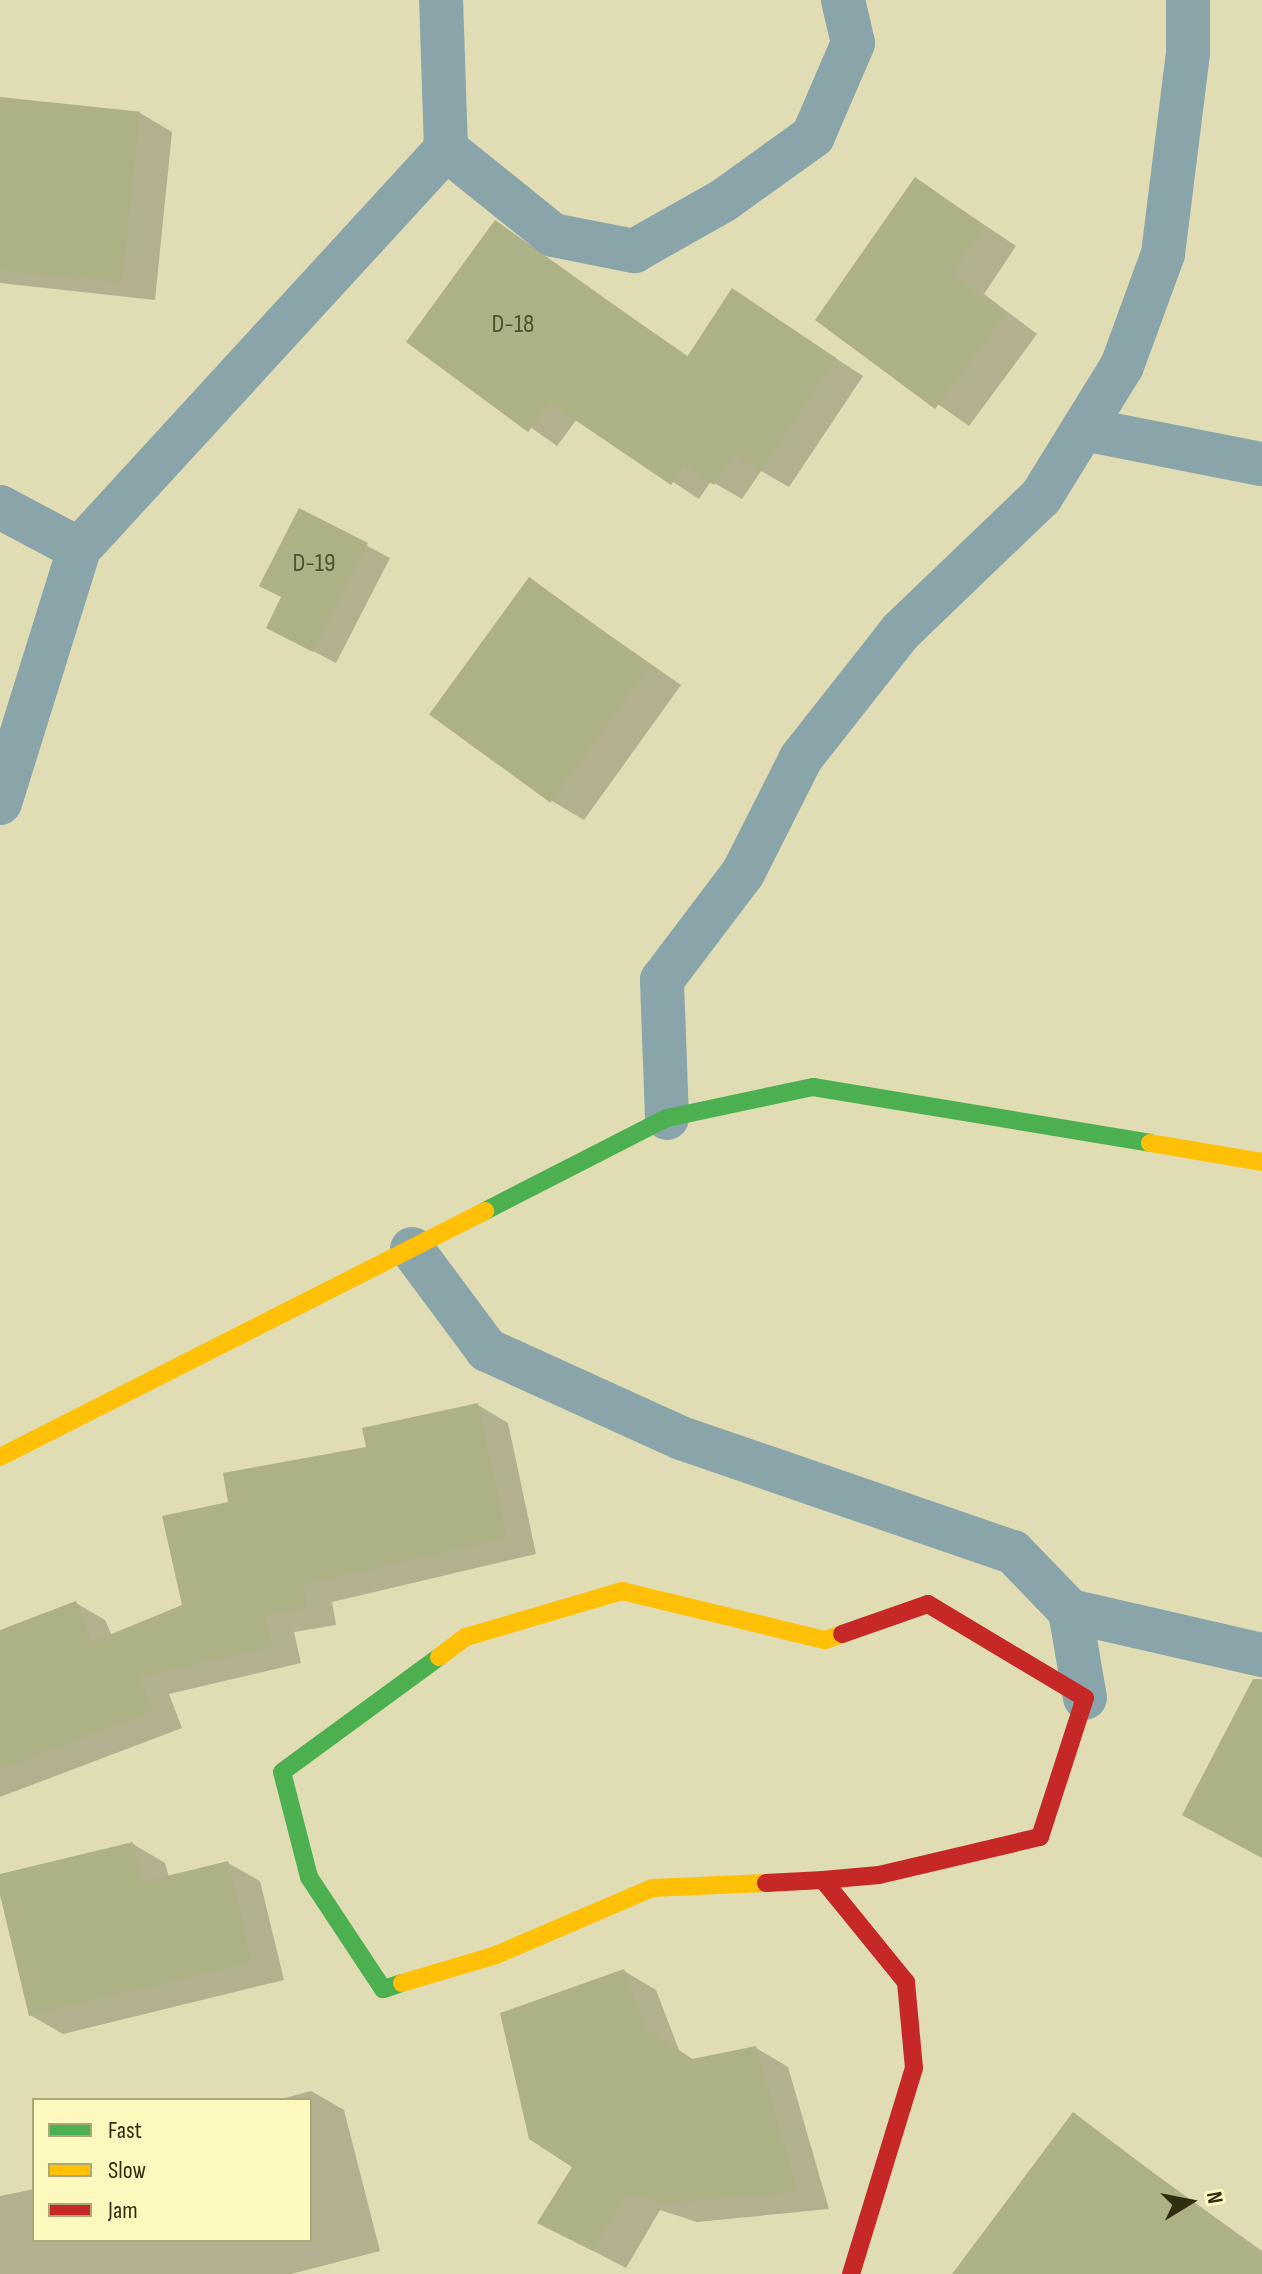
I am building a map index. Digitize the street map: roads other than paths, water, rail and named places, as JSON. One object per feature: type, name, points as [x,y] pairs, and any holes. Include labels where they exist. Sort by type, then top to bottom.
[{"type":"street","points":[[0,803],[79,549],[446,149],[441,0]]},
{"type":"street","points":[[446,149],[553,235],[634,251],[724,200],[813,136],[853,43],[843,0]]},
{"type":"street","points":[[667,1118],[662,980],[743,873],[801,758],[900,632],[1041,497],[1122,366],[1163,254],[1188,53],[1188,0]]},
{"type":"street","points":[[1083,429],[1262,464]]},
{"type":"street","points":[[0,507],[79,549]]},
{"type":"street","points":[[0,1457],[667,1118],[813,1087],[1262,1162]]},
{"type":"street","points":[[412,1249],[487,1350],[681,1438],[1013,1552],[1070,1611],[1262,1655]]},
{"type":"street","points":[[1070,1611],[1085,1698],[1040,1837],[879,1875],[652,1888],[496,1955],[383,1989],[309,1877],[282,1772],[466,1637],[622,1591],[825,1640],[928,1604],[1085,1698]]},
{"type":"street","points":[[823,1880],[906,1982],[914,2068],[851,2274]]}]
